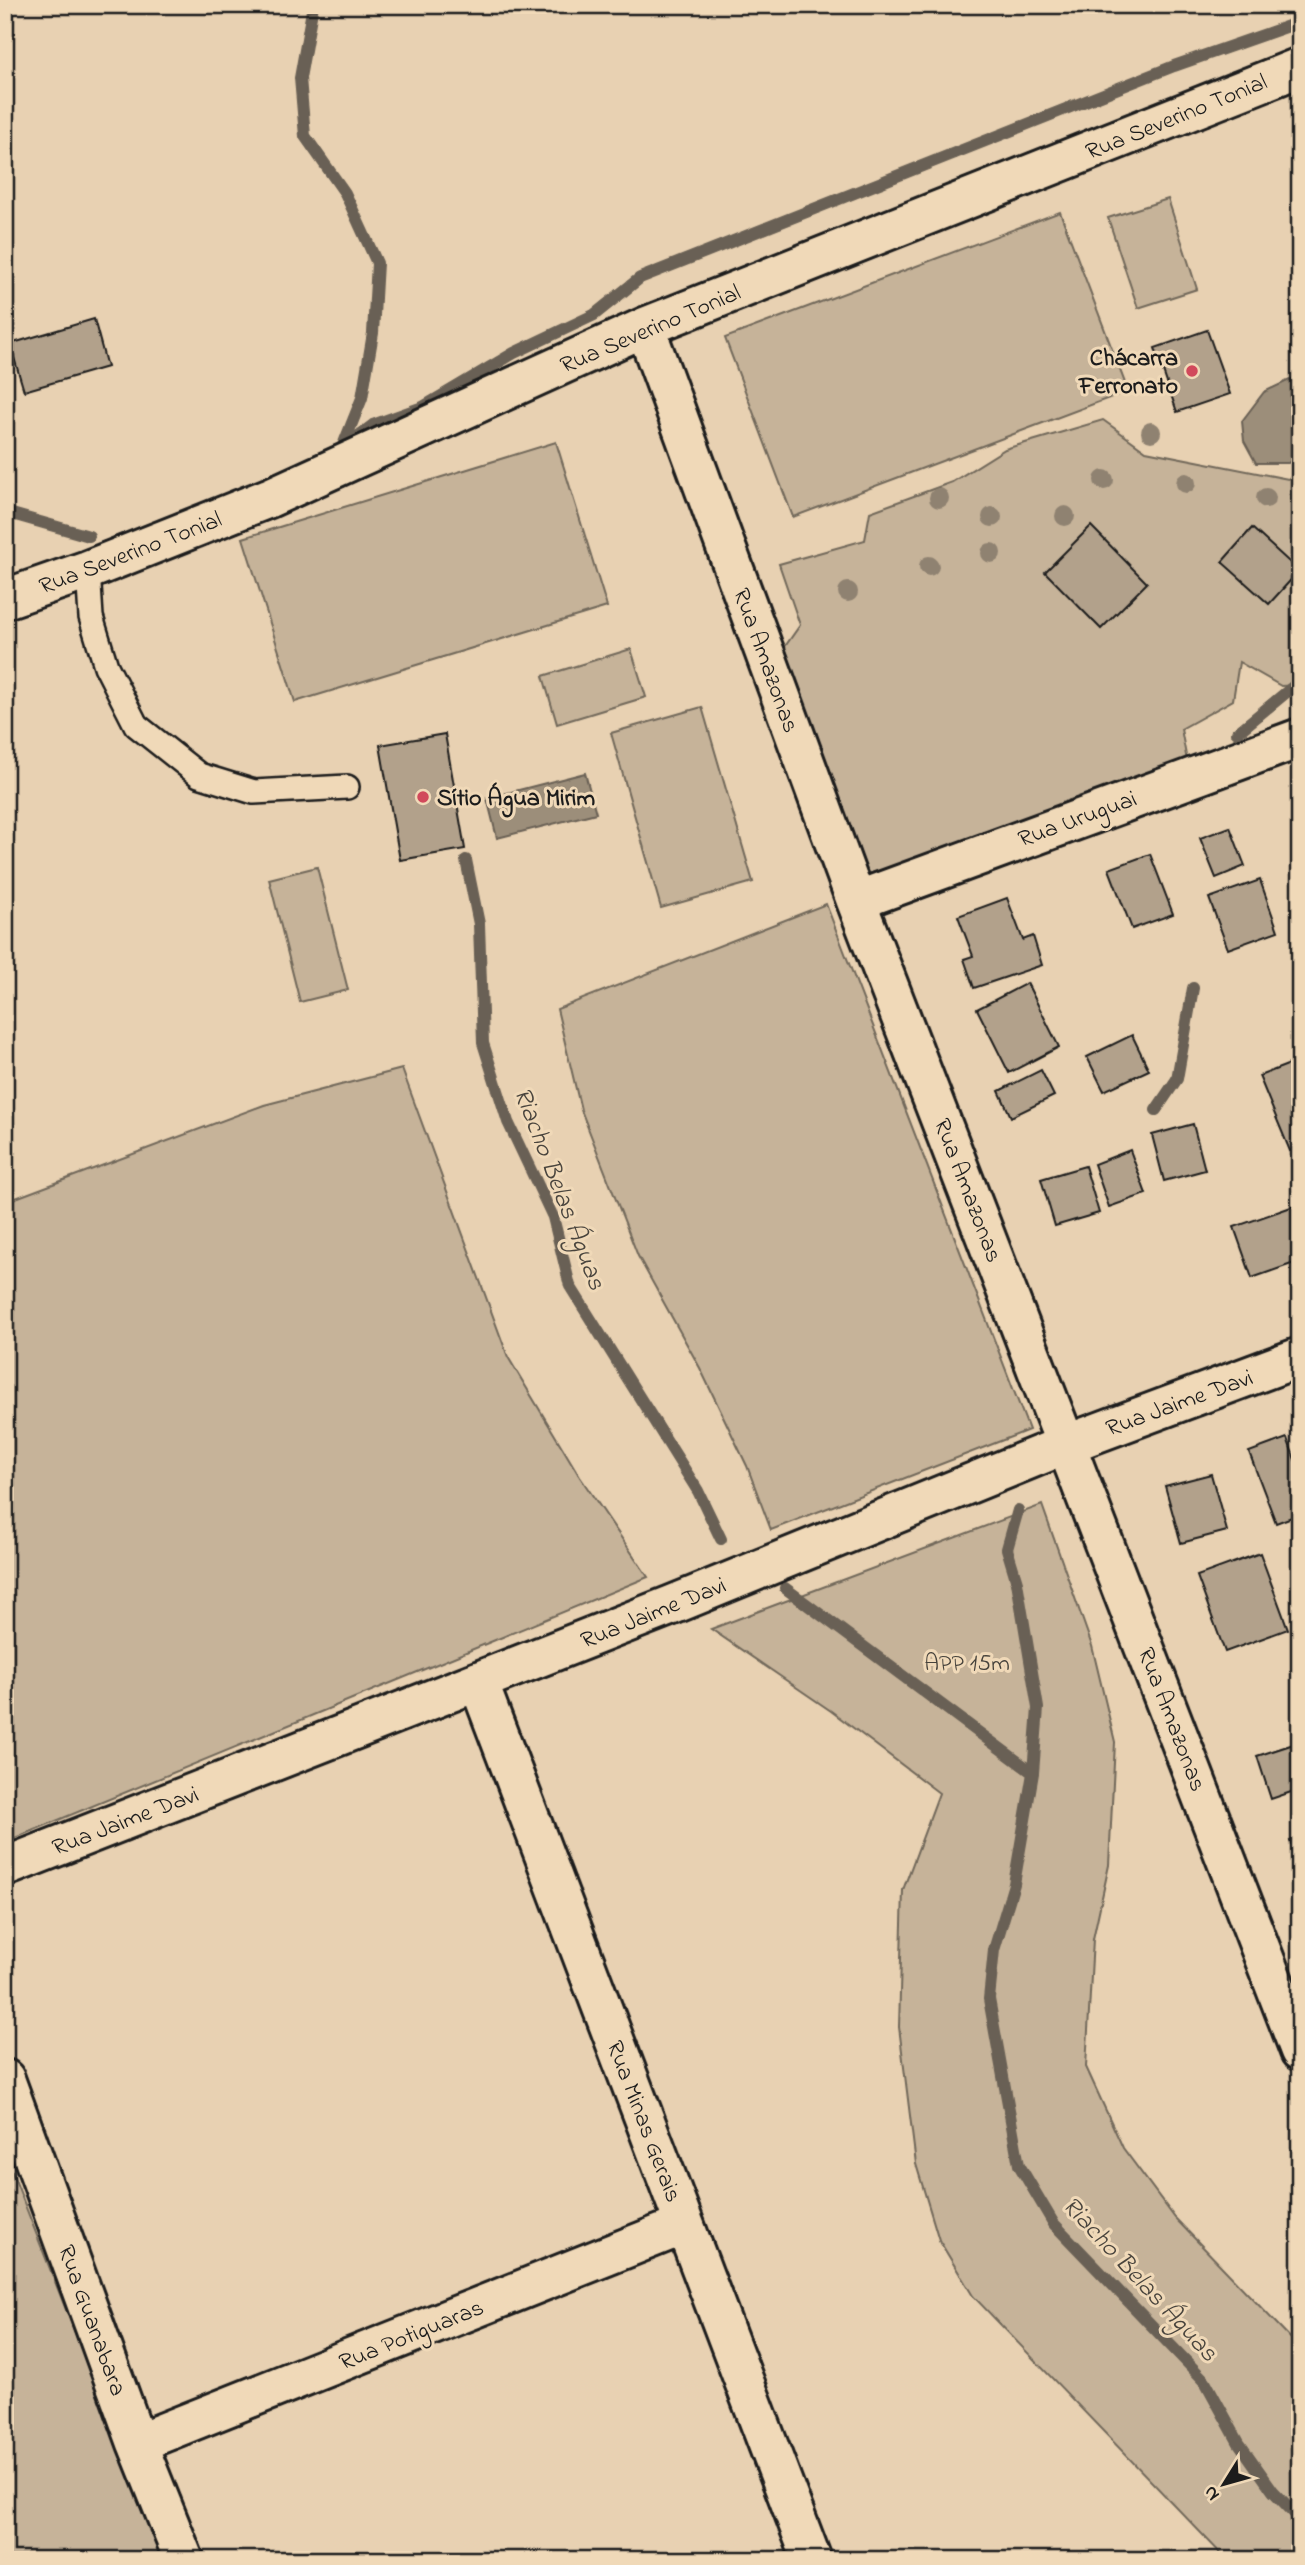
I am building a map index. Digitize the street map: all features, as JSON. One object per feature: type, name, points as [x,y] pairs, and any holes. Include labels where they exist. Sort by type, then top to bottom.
[{"type":"street","name":"Rua Severino Tonial","points":[[5,599],[88,570],[269,498],[645,327],[1300,66]]},
{"type":"street","name":"Rua Amazonas","points":[[645,327],[856,901],[1067,1444],[1288,1987],[1300,2051]]},
{"type":"street","name":"Rua Uruguai","points":[[856,901],[1300,738]]},
{"type":"street","name":"Rua Jaime Davi","points":[[5,1867],[478,1681],[1067,1444],[1300,1357]]},
{"type":"street","name":"Rua Minas Gerais","points":[[478,1681],[812,2560]]},
{"type":"street","name":"Rua Guanabara","points":[[5,2079],[137,2442],[184,2560]]},
{"type":"street","name":"Rua Potiguaras","points":[[137,2442],[684,2224]]},
{"type":"lane","points":[[88,570],[91,617],[102,654],[136,725],[199,775],[254,792],[347,787]]},
{"type":"green space","points":[[1168,199],[1197,289],[1138,308],[1108,218]]},
{"type":"green space","points":[[1060,212],[1128,391],[793,517],[725,338]]},
{"type":"green space","points":[[1103,420],[1146,451],[1288,479],[1300,473],[1300,685],[1281,686],[1239,662],[1233,700],[1181,729],[1191,782],[880,907],[784,648],[800,625],[779,564],[865,540],[870,512],[952,482],[1005,449]]},
{"type":"green space","points":[[556,442],[607,607],[295,702],[243,538]]},
{"type":"green space","points":[[631,649],[646,697],[557,724],[543,676]]},
{"type":"green space","points":[[702,707],[753,882],[661,908],[611,733]]},
{"type":"green space","points":[[317,867],[348,990],[300,1002],[269,879]]},
{"type":"green space","points":[[826,904],[1029,1430],[771,1530],[747,1466],[700,1368],[638,1256],[581,1110],[557,1009]]},
{"type":"green space","points":[[402,1069],[508,1357],[580,1477],[648,1577],[5,1842],[5,1202],[264,1105]]},
{"type":"green space","name":"APP 15m","points":[[1042,1505],[1092,1646],[1115,1742],[1109,1865],[1093,1939],[1086,2067],[1123,2148],[1175,2218],[1300,2348],[1300,2560],[1227,2560],[973,2296],[939,2240],[916,2164],[899,2027],[903,1890],[939,1793],[831,1711],[711,1629]]},
{"type":"green space","points":[[5,2154],[164,2560],[5,2560]]},
{"type":"shaded area","points":[[1300,375],[1300,455],[1288,463],[1256,463],[1244,441],[1242,421],[1264,392]]},
{"type":"shaded area","points":[[585,773],[596,813],[497,838],[487,798]]},
{"type":"building","points":[[94,319],[107,367],[24,391],[10,344]]},
{"type":"building","name":"Chácarra Ferronato","points":[[1207,330],[1230,394],[1177,412],[1155,348]]},
{"type":"building","points":[[1091,526],[1147,583],[1101,629],[1045,572]]},
{"type":"building","points":[[1252,528],[1299,571],[1269,604],[1222,562]]},
{"type":"building","name":"Sítio Água Mirim","points":[[445,734],[465,849],[400,860],[380,745]]},
{"type":"building","points":[[1230,827],[1245,866],[1216,878],[1200,838]]},
{"type":"building","points":[[1150,854],[1173,914],[1132,929],[1109,869]]},
{"type":"building","points":[[1260,880],[1278,931],[1228,949],[1209,898]]},
{"type":"building","points":[[1007,898],[1023,940],[1033,936],[1042,965],[974,988],[964,959],[973,956],[958,916]]},
{"type":"building","points":[[1027,983],[1059,1047],[1009,1073],[977,1009]]},
{"type":"building","points":[[1132,1035],[1149,1070],[1104,1091],[1087,1057]]},
{"type":"building","points":[[1300,1060],[1300,1147],[1290,1151],[1259,1076]]},
{"type":"building","points":[[1041,1070],[1054,1096],[1011,1117],[999,1091]]},
{"type":"building","points":[[1193,1124],[1205,1170],[1164,1181],[1152,1135]]},
{"type":"building","points":[[1130,1150],[1146,1194],[1109,1207],[1094,1164]]},
{"type":"building","points":[[1085,1166],[1099,1213],[1055,1226],[1041,1179]]},
{"type":"building","points":[[1297,1205],[1300,1261],[1252,1278],[1234,1227]]},
{"type":"building","points":[[1287,1438],[1300,1473],[1300,1514],[1276,1523],[1249,1452]]},
{"type":"building","points":[[1211,1474],[1227,1531],[1181,1543],[1165,1486]]},
{"type":"building","points":[[1260,1553],[1288,1629],[1225,1652],[1197,1576]]},
{"type":"building","points":[[1300,1742],[1300,1789],[1271,1799],[1257,1756]]},
{"type":"building","points":[[1300,1837],[1300,1867],[1290,1841]]},
{"type":"waterway","name":"Riacho Belas Águas","points":[[313,5],[300,78],[305,136],[345,193],[377,263],[373,333],[362,398],[342,448]]},
{"type":"waterway","points":[[345,446],[373,425],[423,407],[514,353],[594,315],[640,278],[1174,66],[1300,22]]},
{"type":"waterway","points":[[5,512],[89,536]]},
{"type":"waterway","points":[[1237,733],[1300,681]]},
{"type":"waterway","name":"Riacho Belas Águas","points":[[466,860],[479,924],[483,1043],[508,1122],[553,1217],[570,1286],[698,1491],[721,1539]]},
{"type":"waterway","points":[[1156,1110],[1177,1079],[1193,988]]},
{"type":"waterway","points":[[1018,1510],[1007,1549],[1017,1582],[1038,1708],[1033,1773]]},
{"type":"waterway","name":"Riacho Belas Águas","points":[[785,1588],[1033,1773],[1014,1884],[994,1950],[989,1999],[1019,2165],[1054,2224],[1205,2381],[1239,2443],[1273,2491],[1300,2519]]},
{"type":"place","name":"Chácarra Ferronato","points":[[1192,371]]},
{"type":"place","name":"Sítio Água Mirim","points":[[423,797]]}]
